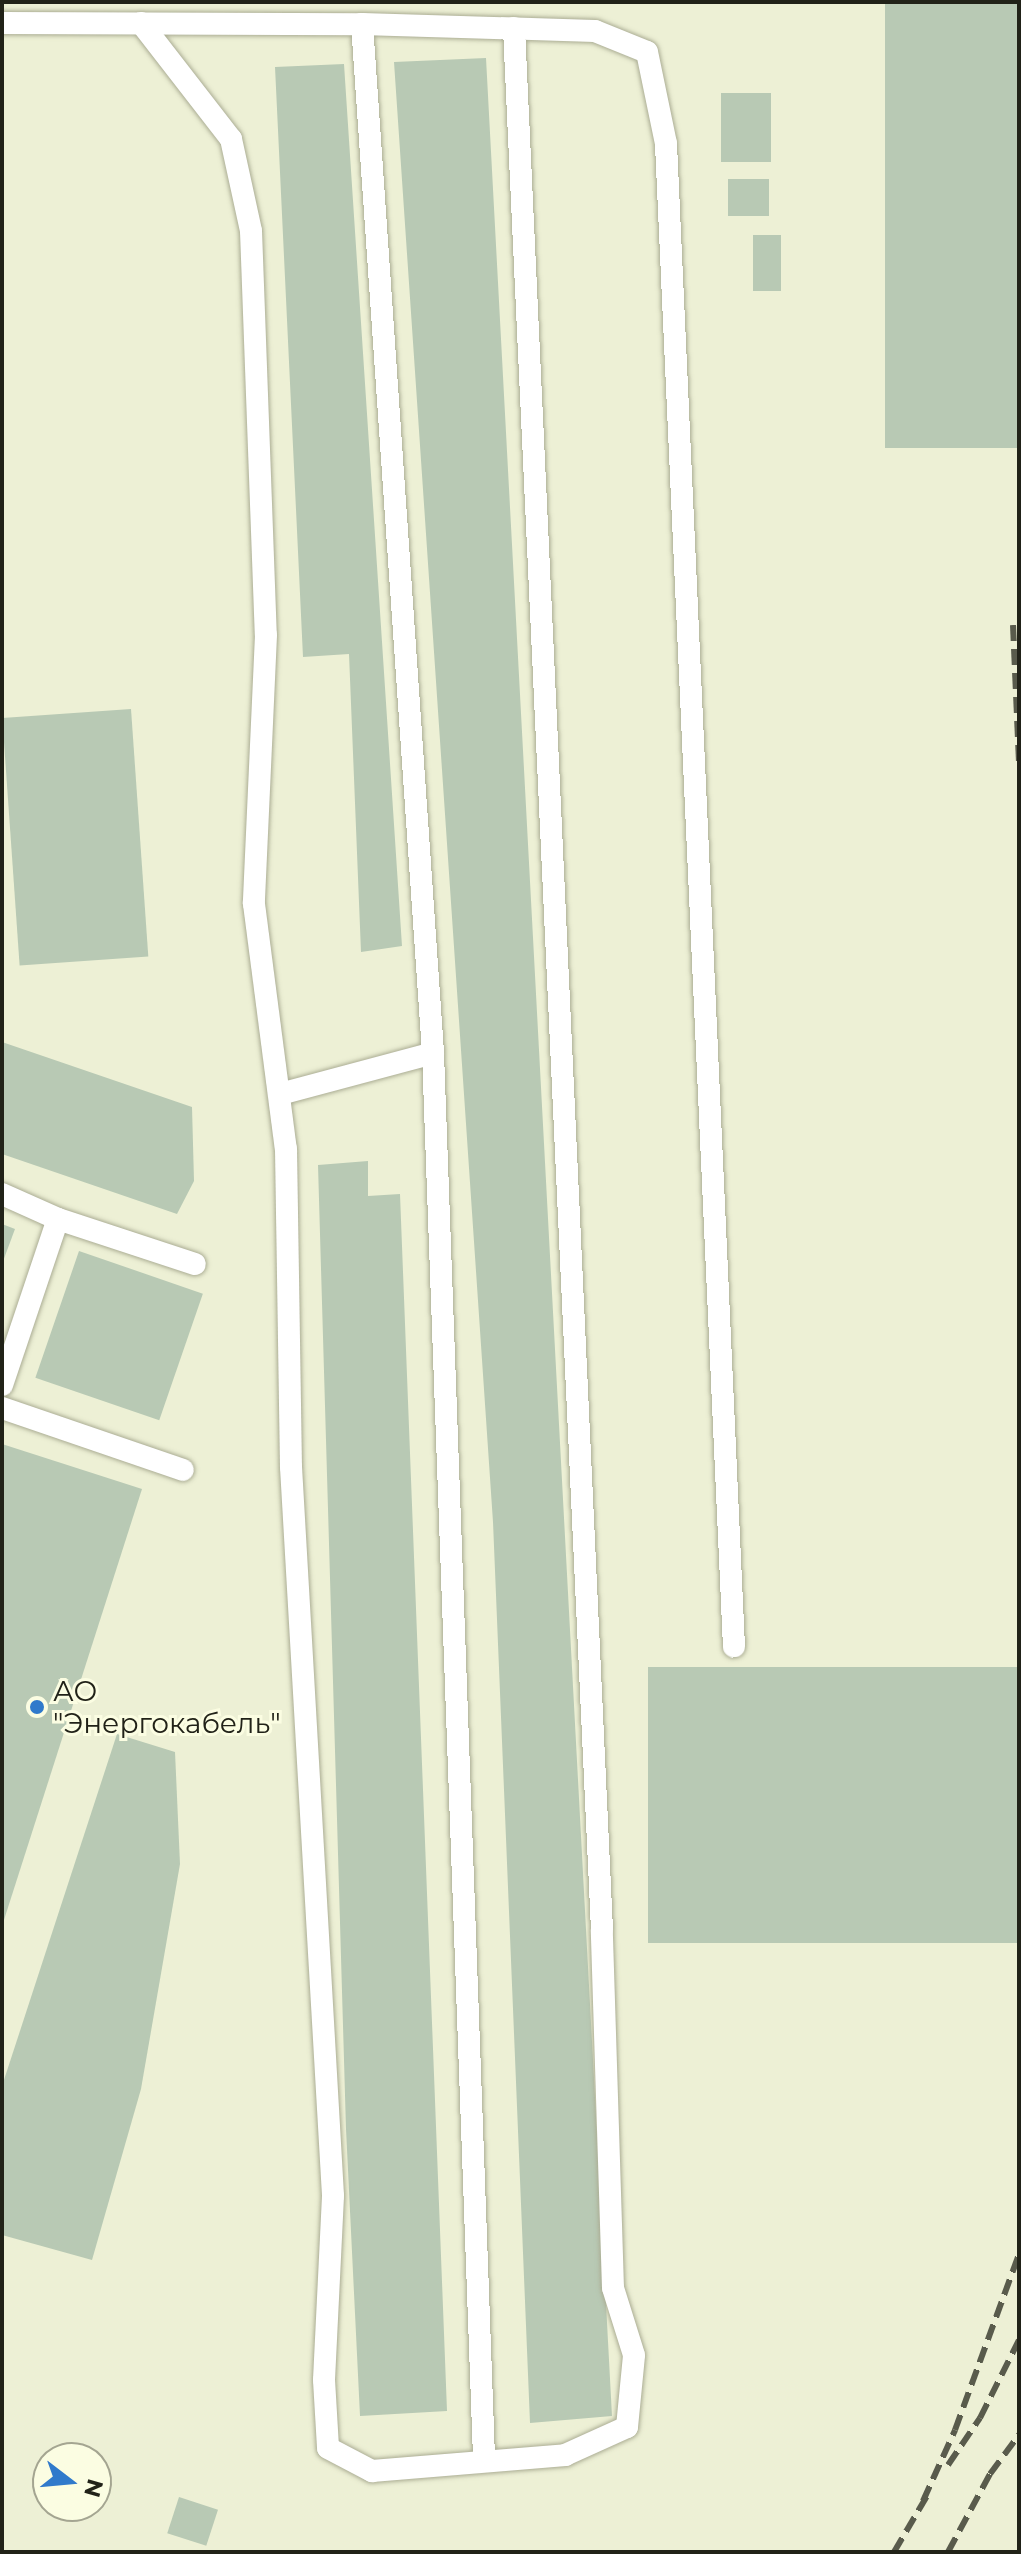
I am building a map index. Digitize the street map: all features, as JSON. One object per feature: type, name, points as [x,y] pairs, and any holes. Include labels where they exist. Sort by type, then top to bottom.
[{"type":"lane","points":[[2,23],[362,24],[595,31],[647,52],[666,144],[734,1646]]},
{"type":"lane","points":[[141,23],[231,139],[251,231],[266,635],[254,904],[286,1149],[291,1467],[333,2196],[324,2380],[328,2448],[372,2471],[484,2459],[565,2455],[627,2427],[634,2355],[613,2288],[601,1915],[514,28]]},
{"type":"lane","points":[[362,24],[433,1053],[484,2459]]},
{"type":"lane","points":[[280,1094],[433,1053]]},
{"type":"lane","points":[[2,1194],[58,1219],[195,1264]]},
{"type":"lane","points":[[2,1385],[58,1219]]},
{"type":"lane","points":[[2,1408],[183,1470]]},
{"type":"building","points":[[885,2],[1019,2],[1019,448],[885,448]]},
{"type":"building","points":[[486,58],[612,2416],[530,2423],[493,1522],[394,62]]},
{"type":"building","points":[[344,64],[402,946],[361,952],[349,654],[303,657],[275,67]]},
{"type":"building","points":[[721,93],[771,93],[771,162],[721,162]]},
{"type":"building","points":[[728,179],[769,179],[769,216],[728,216]]},
{"type":"building","points":[[753,235],[781,235],[781,291],[753,291]]},
{"type":"building","points":[[131,709],[148,956],[20,965],[2,718]]},
{"type":"building","points":[[2,1042],[192,1107],[194,1181],[177,1214],[2,1154]]},
{"type":"building","points":[[368,1161],[368,1196],[400,1194],[447,2411],[360,2416],[346,2129],[318,1165]]},
{"type":"building","points":[[2,1224],[15,1229],[2,1264]]},
{"type":"building","points":[[79,1251],[203,1294],[159,1420],[35,1378]]},
{"type":"building","name":"АО \"Энергокабель\"","points":[[2,1444],[142,1489],[3,1923],[2,1923]]},
{"type":"building","points":[[648,1667],[1019,1667],[1019,1943],[648,1943]]},
{"type":"building","points":[[117,1734],[175,1752],[180,1864],[141,2089],[92,2260],[2,2235],[2,2086]]},
{"type":"building","points":[[179,2497],[218,2510],[206,2546],[167,2533]]},
{"type":"railway","points":[[1013,625],[1019,765]]},
{"type":"railway","points":[[923,2501],[955,2430],[1019,2254]]},
{"type":"railway","points":[[948,2465],[980,2418],[1019,2340]]},
{"type":"railway","points":[[948,2552],[990,2474],[1019,2435]]},
{"type":"railway","points":[[894,2552],[930,2491]]},
{"type":"place","name":"АО \"Энергокабель\"","points":[[37,1707]]}]
